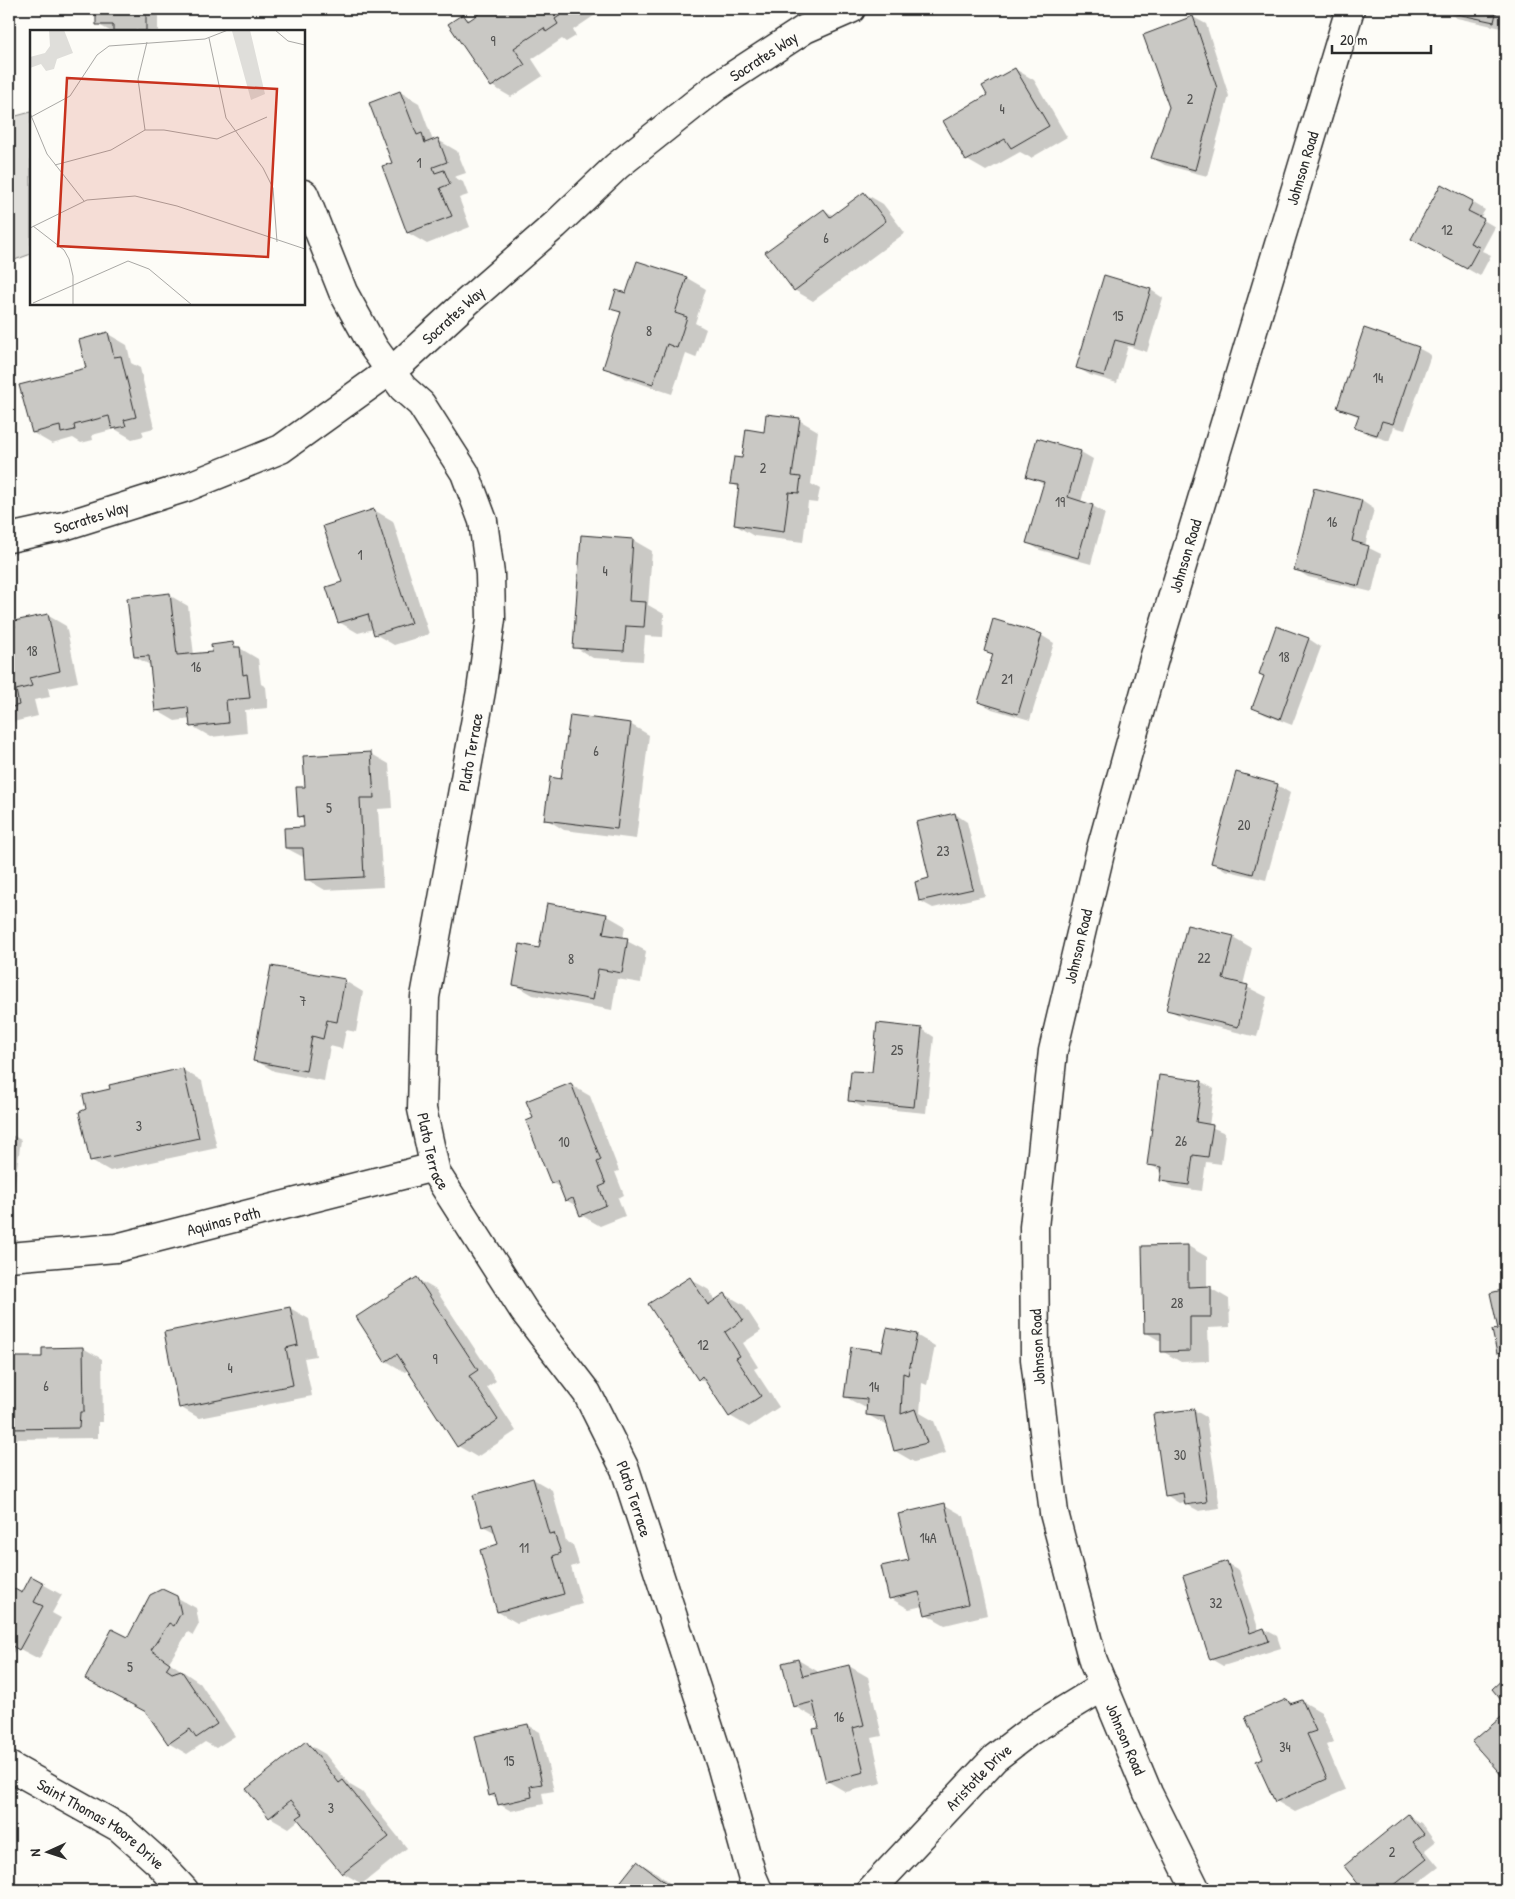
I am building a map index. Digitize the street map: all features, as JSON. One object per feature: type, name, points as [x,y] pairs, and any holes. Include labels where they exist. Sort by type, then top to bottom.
[{"type":"street","name":"Socrates Way","points":[[9,538],[64,526],[187,487],[281,449],[391,371],[556,225],[617,166],[716,87],[805,29],[851,9]]},
{"type":"street","name":"Johnson Road","points":[[1196,1890],[1148,1793],[1093,1661],[1054,1513],[1035,1359],[1034,1227],[1052,1052],[1101,849],[1151,671],[1350,9]]},
{"type":"street","name":"Plato Terrace","points":[[305,197],[343,292],[374,348],[403,388],[421,404],[465,473],[483,521],[490,574],[491,619],[480,691],[425,997],[422,1110],[434,1167],[524,1311],[587,1393],[625,1469],[722,1768],[752,1876],[758,1890]]},
{"type":"street","name":"Aquinas Path","points":[[9,1256],[116,1248],[434,1167]]},
{"type":"street","name":"Aristotle Drive","points":[[871,1890],[995,1758],[1030,1731],[1104,1686]]},
{"type":"street","name":"Saint Thomas Moore Drive","points":[[9,1766],[120,1828],[158,1862],[184,1890]]},
{"type":"shaded area","points":[[30,112],[30,254],[9,262],[9,118]]},
{"type":"building","points":[[96,9],[146,9],[146,30],[113,30],[113,25],[96,25]]},
{"type":"building","points":[[486,9],[570,9],[555,19],[558,24],[546,32],[544,28],[514,48],[525,65],[491,87],[448,24],[463,14],[468,21]]},
{"type":"building","points":[[1443,9],[1497,9],[1494,22],[1443,11]]},
{"type":"building","points":[[1193,16],[1217,88],[1195,170],[1151,158],[1169,107],[1143,35]]},
{"type":"building","points":[[1015,68],[1049,126],[1011,148],[1005,139],[966,161],[943,121],[987,95],[982,86]]},
{"type":"building","points":[[400,91],[417,135],[422,133],[425,143],[438,138],[447,162],[433,167],[435,173],[444,170],[450,184],[440,188],[452,216],[407,233],[382,166],[392,163],[369,103]]},
{"type":"building","points":[[1441,184],[1473,201],[1468,211],[1484,219],[1470,243],[1479,247],[1467,269],[1411,239]]},
{"type":"building","points":[[864,192],[886,221],[794,291],[765,252],[824,209],[830,217]]},
{"type":"building","points":[[637,261],[687,277],[675,313],[687,317],[677,348],[667,344],[653,384],[603,368],[621,312],[610,309],[616,290],[626,293]]},
{"type":"building","points":[[1104,275],[1151,289],[1134,345],[1115,340],[1104,376],[1076,368]]},
{"type":"building","points":[[1364,328],[1419,347],[1393,424],[1382,421],[1377,435],[1354,428],[1359,415],[1337,408]]},
{"type":"building","points":[[108,332],[114,357],[121,356],[136,417],[124,420],[126,426],[112,429],[109,416],[74,425],[75,430],[61,433],[60,426],[32,433],[19,385],[86,368],[79,340]]},
{"type":"building","points":[[766,414],[800,418],[792,476],[801,477],[799,493],[789,492],[784,532],[734,525],[739,485],[730,484],[734,457],[742,458],[746,429],[764,432]]},
{"type":"building","points":[[1037,438],[1081,451],[1068,497],[1093,505],[1078,558],[1026,543],[1044,482],[1026,477]]},
{"type":"building","points":[[1314,488],[1362,500],[1352,541],[1369,546],[1359,586],[1294,570]]},
{"type":"building","points":[[374,509],[411,623],[374,635],[368,614],[338,623],[326,587],[342,582],[323,526]]},
{"type":"building","points":[[581,535],[633,539],[629,601],[646,602],[644,627],[626,626],[624,651],[573,648]]},
{"type":"building","points":[[170,593],[177,655],[212,652],[211,645],[233,642],[234,647],[240,647],[243,675],[247,674],[250,698],[226,700],[228,723],[190,727],[188,707],[155,711],[149,656],[134,657],[127,598]]},
{"type":"building","points":[[48,614],[60,671],[29,678],[32,686],[16,690],[19,705],[9,708],[9,629],[15,627],[14,621]]},
{"type":"building","points":[[993,619],[1042,634],[1018,714],[978,702],[993,654],[984,651]]},
{"type":"building","points":[[1276,626],[1309,638],[1280,719],[1252,708],[1264,676],[1259,674]]},
{"type":"building","points":[[570,715],[631,723],[617,829],[544,820],[550,777],[561,779]]},
{"type":"building","points":[[371,752],[374,798],[360,798],[364,877],[305,880],[303,848],[285,848],[284,828],[304,827],[303,816],[298,817],[296,787],[305,787],[303,756]]},
{"type":"building","points":[[1236,772],[1278,784],[1253,874],[1211,863]]},
{"type":"building","points":[[955,813],[973,889],[919,901],[915,882],[929,878],[916,822]]},
{"type":"building","points":[[547,903],[607,914],[603,934],[628,938],[622,973],[598,969],[593,1000],[513,985],[520,944],[539,948]]},
{"type":"building","points":[[1187,925],[1234,936],[1223,979],[1248,985],[1238,1027],[1166,1010]]},
{"type":"building","points":[[271,966],[345,979],[337,1022],[327,1020],[323,1039],[312,1036],[306,1071],[253,1061]]},
{"type":"building","points":[[877,1023],[922,1028],[914,1107],[848,1101],[851,1071],[872,1072]]},
{"type":"building","points":[[183,1068],[199,1138],[90,1161],[79,1112],[86,1109],[83,1095],[110,1089],[109,1085]]},
{"type":"building","points":[[1159,1075],[1202,1081],[1196,1122],[1213,1125],[1208,1157],[1193,1155],[1189,1185],[1160,1181],[1162,1167],[1147,1165]]},
{"type":"building","points":[[571,1083],[601,1160],[597,1162],[606,1184],[599,1187],[606,1205],[580,1216],[573,1198],[565,1201],[557,1181],[551,1184],[526,1121],[533,1118],[526,1101]]},
{"type":"building","points":[[1188,1245],[1188,1287],[1211,1286],[1211,1317],[1190,1317],[1190,1351],[1161,1352],[1161,1333],[1144,1333],[1142,1246]]},
{"type":"building","points":[[417,1277],[478,1370],[469,1376],[498,1420],[457,1447],[397,1354],[385,1362],[356,1317]]},
{"type":"building","points":[[690,1277],[708,1305],[725,1293],[743,1320],[725,1332],[740,1356],[736,1358],[761,1396],[729,1417],[702,1376],[698,1380],[648,1304]]},
{"type":"building","points":[[1506,1289],[1506,1351],[1497,1353],[1492,1330],[1498,1329],[1490,1293]]},
{"type":"building","points":[[290,1307],[298,1345],[286,1348],[293,1385],[179,1408],[164,1332]]},
{"type":"building","points":[[887,1328],[917,1334],[908,1375],[903,1373],[901,1414],[915,1409],[927,1443],[894,1451],[885,1417],[866,1415],[867,1399],[844,1397],[851,1347],[882,1351]]},
{"type":"building","points":[[83,1347],[84,1412],[80,1412],[79,1428],[9,1429],[9,1357],[42,1357],[42,1348]]},
{"type":"building","points":[[1194,1409],[1207,1502],[1185,1505],[1183,1493],[1165,1496],[1153,1414]]},
{"type":"building","points":[[533,1478],[549,1534],[554,1533],[561,1553],[553,1556],[564,1594],[497,1612],[480,1550],[498,1544],[492,1524],[482,1527],[473,1495]]},
{"type":"building","points":[[945,1503],[968,1604],[925,1615],[919,1592],[889,1599],[881,1566],[909,1560],[898,1514]]},
{"type":"building","points":[[1227,1561],[1250,1633],[1264,1628],[1269,1641],[1210,1660],[1183,1576]]},
{"type":"building","points":[[31,1576],[44,1583],[34,1602],[43,1606],[19,1650],[9,1644],[9,1586],[22,1593]]},
{"type":"building","points":[[162,1589],[177,1596],[181,1613],[174,1626],[169,1623],[151,1650],[170,1663],[166,1669],[172,1673],[181,1670],[217,1724],[196,1738],[190,1729],[168,1744],[146,1712],[85,1679],[112,1629],[128,1637],[150,1595]]},
{"type":"building","points":[[798,1659],[803,1676],[849,1665],[864,1725],[853,1728],[864,1772],[826,1782],[813,1729],[819,1728],[813,1702],[793,1707],[782,1663]]},
{"type":"building","points":[[1506,1676],[1506,1706],[1492,1689]]},
{"type":"building","points":[[1287,1699],[1290,1704],[1302,1700],[1316,1731],[1307,1734],[1327,1779],[1275,1802],[1256,1761],[1263,1758],[1245,1717]]},
{"type":"building","points":[[1506,1713],[1506,1779],[1505,1779],[1472,1742]]},
{"type":"building","points":[[528,1724],[542,1784],[530,1786],[532,1797],[498,1805],[495,1794],[489,1796],[475,1736]]},
{"type":"building","points":[[306,1741],[339,1783],[343,1780],[389,1837],[342,1874],[297,1818],[303,1814],[291,1800],[269,1818],[246,1789]]},
{"type":"building","points":[[1408,1814],[1424,1834],[1413,1842],[1427,1859],[1388,1890],[1363,1890],[1344,1866]]},
{"type":"building","points":[[637,1861],[675,1890],[614,1890]]}]
